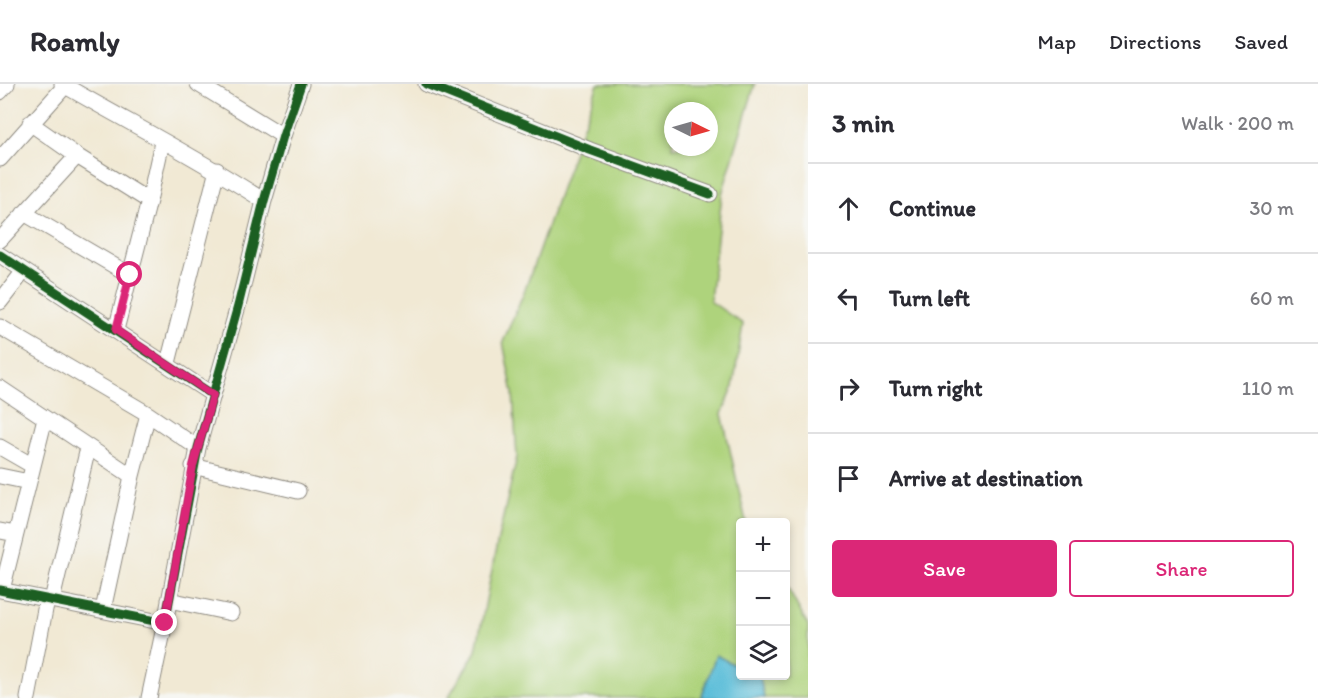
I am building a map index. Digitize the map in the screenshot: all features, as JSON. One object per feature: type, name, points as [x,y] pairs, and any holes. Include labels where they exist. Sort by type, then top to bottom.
[{"type":"street","points":[[0,92],[7,84]]},
{"type":"street","points":[[198,84],[222,90],[283,136]]},
{"type":"street","points":[[149,698],[193,466],[238,306],[264,201],[301,84]]},
{"type":"street","points":[[426,84],[590,150],[710,194]]},
{"type":"street","points":[[0,159],[30,123],[69,86],[162,142],[217,170],[264,201]]},
{"type":"street","points":[[30,123],[77,156],[149,201]]},
{"type":"street","points":[[116,330],[162,142]]},
{"type":"street","points":[[0,240],[77,156]]},
{"type":"street","points":[[168,363],[217,170]]},
{"type":"street","points":[[24,213],[130,275]]},
{"type":"street","points":[[0,255],[168,363],[213,395]]},
{"type":"street","points":[[0,302],[24,271]]},
{"type":"street","points":[[0,327],[148,414],[198,448]]},
{"type":"street","points":[[0,388],[132,476]]},
{"type":"street","points":[[103,610],[148,414]]},
{"type":"street","points":[[45,418],[1,590],[165,623]]},
{"type":"street","points":[[0,447],[33,466]]},
{"type":"street","points":[[28,698],[88,448]]},
{"type":"street","points":[[193,466],[298,491]]},
{"type":"street","points":[[0,476],[29,482]]},
{"type":"street","points":[[0,531],[16,534]]},
{"type":"street","points":[[169,600],[231,613]]},
{"type":"green space","points":[[598,84],[755,84],[722,194],[710,301],[743,324],[733,387],[722,414],[745,518],[736,518],[736,666],[716,656],[701,698],[448,698],[476,651],[517,457],[513,393],[503,342],[526,287]]},
{"type":"green space","points":[[790,592],[808,626],[808,698],[764,698],[760,680],[790,680]]},
{"type":"water","points":[[716,655],[736,666],[736,680],[761,680],[764,698],[701,698]]},
{"type":"cycle path","points":[[0,590],[165,623],[198,448],[238,306],[264,201],[301,84]]},
{"type":"cycle path","points":[[426,84],[590,150],[710,194]]},
{"type":"cycle path","points":[[0,255],[213,395]]},
{"type":"route","points":[[130,275],[116,330],[213,395],[193,466],[165,623]]}]
